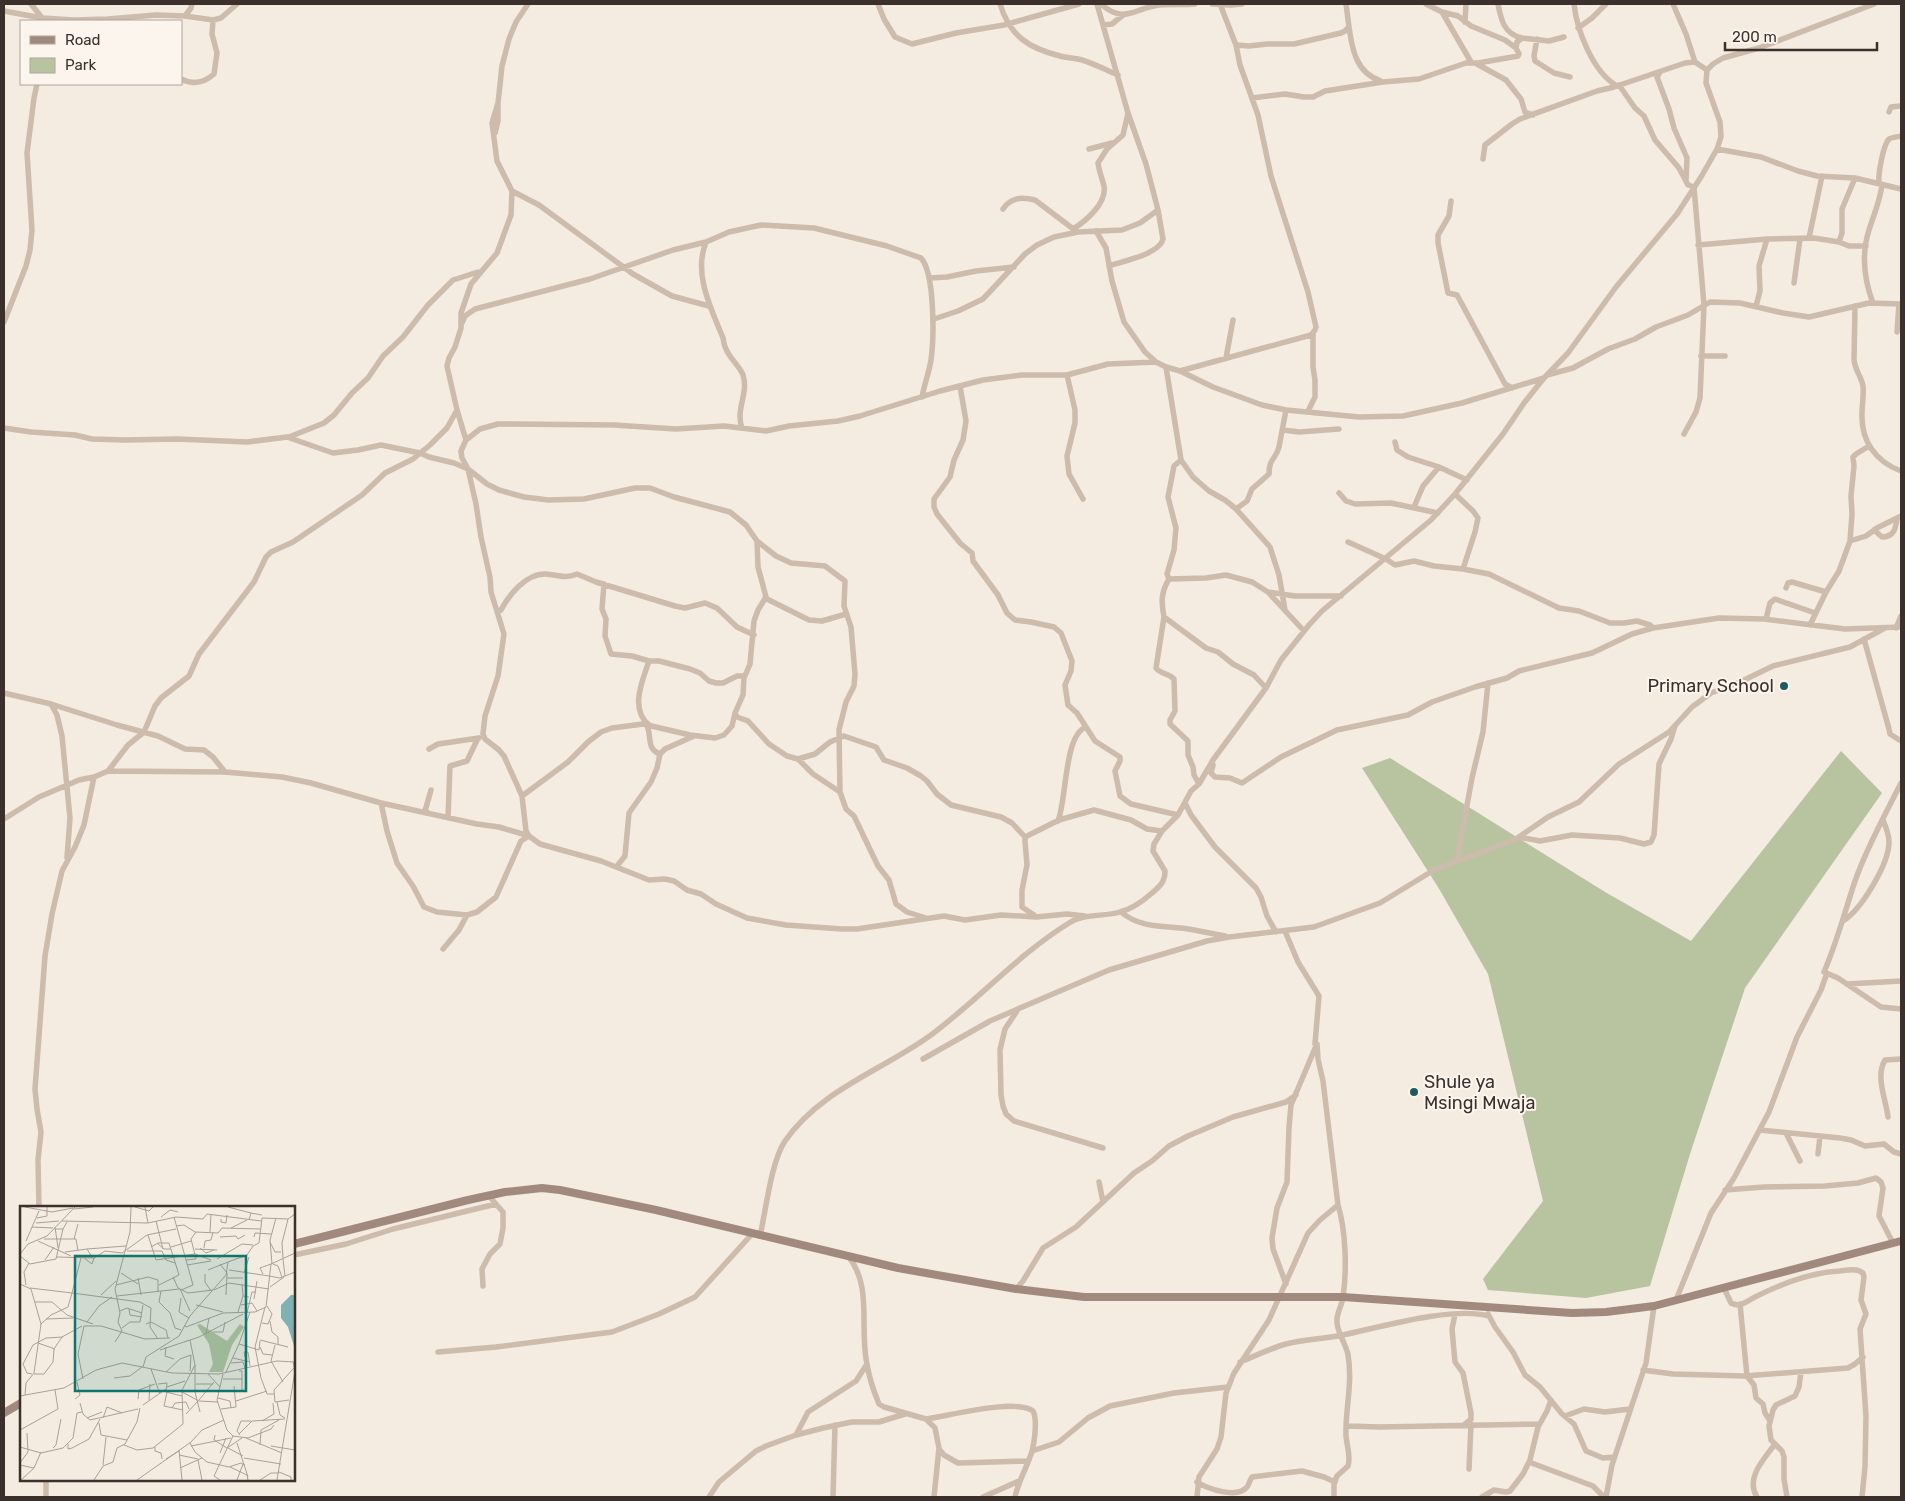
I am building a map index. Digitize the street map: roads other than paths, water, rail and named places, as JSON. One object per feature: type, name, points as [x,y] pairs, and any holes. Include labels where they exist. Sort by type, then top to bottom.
[{"type":"main road","points":[[295,1244],[489,1196],[524,1189],[542,1188],[648,1208],[898,1268],[1016,1288],[1084,1297],[1343,1297],[1487,1312],[1598,1312],[1654,1306],[1897,1242]]},
{"type":"main road","points":[[4,1413],[20,1405]]},
{"type":"street","points":[[31,4],[43,20]]},
{"type":"street","points":[[185,16],[192,4]]},
{"type":"street","points":[[108,20],[156,15],[185,16],[213,20],[221,18],[237,4]]},
{"type":"street","points":[[462,328],[461,312],[471,284],[493,260],[511,215],[512,191],[497,161],[492,123],[498,103],[505,52],[513,28],[528,4]]},
{"type":"street","points":[[878,4],[884,19],[896,37],[912,44],[956,33],[1009,24],[1079,4]]},
{"type":"street","points":[[1000,4],[1003,14],[1019,38],[1038,51],[1084,60],[1118,75]]},
{"type":"street","points":[[1097,4],[1128,113],[1139,142],[1158,210],[1163,239],[1160,247],[1109,266]]},
{"type":"street","points":[[1101,4],[1111,12],[1123,15],[1154,6],[1195,4]]},
{"type":"street","points":[[1212,4],[1242,4]]},
{"type":"street","points":[[1221,4],[1258,115],[1271,176],[1316,322],[1313,333],[1315,397],[1308,411]]},
{"type":"street","points":[[1346,4],[1354,55],[1368,75],[1383,82]]},
{"type":"street","points":[[1252,98],[1285,94],[1310,97],[1325,91],[1383,82],[1419,79],[1466,62],[1473,63],[1504,57],[1516,57],[1519,54],[1516,48],[1505,40],[1485,33],[1458,16],[1442,12],[1426,4]]},
{"type":"street","points":[[1465,22],[1466,4]]},
{"type":"street","points":[[1498,4],[1501,18],[1507,29],[1511,34],[1520,39]]},
{"type":"street","points":[[1574,4],[1578,28],[1602,75],[1618,85],[1635,108],[1644,116],[1654,140],[1679,168],[1688,185],[1694,187]]},
{"type":"street","points":[[1578,28],[1592,18],[1606,4]]},
{"type":"street","points":[[1673,4],[1686,34],[1695,62],[1707,70]]},
{"type":"street","points":[[438,1352],[496,1347],[612,1332],[659,1314],[695,1297],[756,1235],[777,1159],[784,1142],[798,1124],[843,1089],[930,1035],[1062,927],[1074,920],[1121,912],[1140,902],[1164,881],[1165,871],[1153,851],[1154,844],[1162,831],[1178,815],[1191,791],[1199,784],[1213,760],[1266,688],[1281,660],[1322,611],[1386,559],[1438,513],[1455,494],[1545,377],[1568,353],[1616,287],[1677,214],[1717,149],[1721,137],[1720,122],[1706,82],[1707,70],[1723,58],[1759,48],[1874,4]]},
{"type":"street","points":[[4,11],[43,20]]},
{"type":"street","points":[[1442,12],[1473,63],[1506,80],[1521,99],[1525,112],[1533,115]]},
{"type":"street","points":[[1103,25],[1112,24],[1123,15]]},
{"type":"street","points":[[182,79],[195,83],[205,80],[214,74],[217,53],[212,34],[213,20]]},
{"type":"street","points":[[1236,45],[1294,44],[1341,33],[1349,26]]},
{"type":"street","points":[[1505,40],[1538,39],[1553,41],[1564,37]]},
{"type":"street","points":[[1516,48],[1520,39]]},
{"type":"street","points":[[1538,39],[1534,56],[1535,61],[1554,72],[1570,78]]},
{"type":"street","points":[[1483,158],[1484,147],[1512,124],[1594,92],[1685,63],[1695,62]]},
{"type":"street","points":[[1660,72],[1657,77],[1674,128],[1687,158],[1686,181]]},
{"type":"street","points":[[4,322],[26,266],[30,250],[32,230],[27,153],[34,98],[38,85]]},
{"type":"street","points":[[1889,112],[1891,107],[1901,106]]},
{"type":"street","points":[[1076,230],[1089,217],[1102,198],[1104,184],[1098,162],[1103,153],[1123,135],[1128,113]]},
{"type":"street","points":[[1873,303],[1863,266],[1868,234],[1878,207],[1881,184],[1879,176],[1886,144],[1892,138],[1901,136]]},
{"type":"street","points":[[1089,149],[1114,143]]},
{"type":"street","points":[[1717,149],[1761,157],[1798,171],[1822,176],[1855,178],[1901,189]]},
{"type":"street","points":[[1809,238],[1822,176]]},
{"type":"street","points":[[1839,242],[1842,234],[1842,210],[1855,178]]},
{"type":"street","points":[[1684,434],[1696,412],[1700,398],[1704,305],[1694,187]]},
{"type":"street","points":[[512,191],[539,205],[622,267],[672,296],[709,306]]},
{"type":"street","points":[[1003,209],[1009,201],[1014,199],[1028,198],[1035,200],[1076,230]]},
{"type":"street","points":[[1451,201],[1449,216],[1438,235],[1438,244],[1448,293],[1457,295],[1505,384],[1512,388]]},
{"type":"street","points":[[934,319],[978,302],[1025,254],[1037,245],[1076,230],[1122,230],[1140,223],[1158,210]]},
{"type":"street","points":[[461,312],[590,278],[673,250],[706,242],[729,232],[761,225],[814,228],[887,246],[921,258],[927,266],[934,319],[931,361],[922,397]]},
{"type":"street","points":[[1096,231],[1106,248],[1124,322],[1145,352],[1156,362],[1213,387],[1268,407],[1286,410],[1359,417],[1403,416],[1462,403],[1573,368],[1608,349],[1635,339],[1656,327],[1688,315],[1712,302],[1756,306],[1809,317],[1873,303],[1900,304],[1897,332]]},
{"type":"street","points":[[1698,245],[1767,239],[1809,238],[1839,242],[1849,246],[1866,246]]},
{"type":"street","points":[[1756,306],[1760,291],[1759,266],[1767,239]]},
{"type":"street","points":[[1794,283],[1800,239]]},
{"type":"street","points":[[706,242],[701,260],[709,306],[726,350],[743,375],[745,392],[739,414],[742,428]]},
{"type":"street","points":[[930,278],[1014,267]]},
{"type":"street","points":[[4,428],[31,432],[75,434],[92,439],[176,439],[247,442],[287,438],[324,423],[334,415],[352,393],[368,378],[383,356],[403,337],[428,305],[453,280],[480,272]]},
{"type":"street","points":[[1855,306],[1854,360],[1863,385],[1862,423],[1869,446],[1884,464],[1901,471]]},
{"type":"street","points":[[466,440],[447,366],[448,358],[455,347],[462,328],[462,320],[470,311]]},
{"type":"street","points":[[1226,358],[1233,320]]},
{"type":"street","points":[[1180,371],[1276,346],[1313,333]]},
{"type":"street","points":[[1701,356],[1725,356]]},
{"type":"street","points":[[448,818],[450,766],[467,761],[481,738],[498,676],[504,634],[491,592],[490,572],[468,469],[462,458],[462,450],[466,440],[480,428],[498,424],[614,425],[676,429],[715,426],[766,431],[796,425],[838,421],[873,413],[983,380],[1022,375],[1067,375],[1108,364],[1156,362]]},
{"type":"street","points":[[1166,366],[1181,460],[1198,482],[1236,509],[1270,547],[1276,560],[1284,595],[1285,610]]},
{"type":"street","points":[[1067,375],[1075,410],[1067,456],[1069,474],[1083,499]]},
{"type":"street","points":[[960,386],[966,422],[963,440],[954,460],[948,481],[934,499],[934,507],[941,520],[953,532],[960,543],[972,553],[973,561],[998,595],[1007,613],[1015,620],[1054,628],[1062,633],[1072,661],[1071,671],[1065,685],[1066,700],[1069,706],[1078,713],[1098,744],[1114,752],[1120,758],[1115,771],[1120,796],[1131,804],[1178,815]]},
{"type":"street","points":[[108,771],[128,745],[144,732],[158,702],[166,693],[189,676],[199,654],[254,582],[266,557],[271,552],[304,535],[362,495],[385,473],[404,464],[420,453],[447,428],[457,410]]},
{"type":"street","points":[[1236,509],[1248,501],[1252,489],[1268,476],[1269,463],[1278,453],[1286,410]]},
{"type":"street","points":[[1283,430],[1299,432],[1339,429]]},
{"type":"street","points":[[287,438],[333,453],[381,445],[420,453],[468,469],[487,484],[499,490],[524,497],[548,500],[584,499],[635,488],[650,488],[674,497],[730,512],[746,525],[757,541],[776,556],[790,563],[825,566],[837,574],[846,583],[844,598],[846,614],[852,627],[855,680],[853,689],[846,702],[838,738],[840,792],[846,809],[855,818],[878,866],[889,880],[896,904],[907,912],[928,919]]},
{"type":"street","points":[[1395,442],[1395,448],[1401,453],[1467,480]]},
{"type":"street","points":[[1810,625],[1826,592],[1839,571],[1850,541],[1853,457],[1869,446]]},
{"type":"street","points":[[1181,460],[1174,466],[1168,498],[1176,528],[1174,550],[1167,574],[1169,579],[1163,589],[1164,616],[1156,667],[1158,671],[1174,679],[1175,711],[1170,724],[1188,741],[1188,755],[1199,784]]},
{"type":"street","points":[[1414,507],[1423,486],[1439,467]]},
{"type":"street","points":[[1339,493],[1346,501],[1355,504],[1391,503],[1438,513]]},
{"type":"street","points":[[1455,494],[1478,518],[1463,569]]},
{"type":"street","points":[[1850,541],[1866,536],[1899,517]]},
{"type":"street","points":[[1874,530],[1882,537],[1889,536],[1893,533],[1899,517]]},
{"type":"street","points":[[522,796],[568,762],[576,752],[601,732],[620,726],[649,725],[695,736],[715,738],[724,736],[732,726],[735,713],[743,695],[744,676],[750,664],[756,616],[765,598],[758,567],[757,541]]},
{"type":"street","points":[[1348,542],[1395,565],[1414,561],[1434,566],[1463,569],[1496,577],[1559,608],[1579,611],[1610,623],[1637,621],[1650,625],[1653,628]]},
{"type":"street","points":[[501,610],[509,597],[523,582],[536,576],[548,574],[564,578],[577,574],[590,580],[685,608],[706,603],[717,608],[737,627],[754,635]]},
{"type":"street","points":[[1169,579],[1206,578],[1226,575],[1252,582],[1268,592],[1304,631]]},
{"type":"street","points":[[1786,588],[1788,583],[1792,582],[1826,592]]},
{"type":"street","points":[[604,584],[602,609],[606,619],[605,636],[609,652],[614,655],[660,661],[693,670],[700,673],[707,680],[716,683],[723,683],[737,676],[744,676]]},
{"type":"street","points":[[1268,592],[1284,595],[1341,596]]},
{"type":"street","points":[[765,598],[810,620],[822,621],[846,614]]},
{"type":"street","points":[[1766,619],[1770,603],[1775,599],[1815,613]]},
{"type":"street","points":[[1164,616],[1206,648],[1218,652],[1233,664],[1254,676],[1266,688]]},
{"type":"street","points":[[1213,760],[1211,773],[1214,776],[1230,778],[1242,783],[1272,762],[1337,730],[1405,716],[1432,702],[1508,678],[1519,671],[1592,653],[1632,634],[1653,628],[1719,618],[1766,619],[1845,629],[1898,628],[1901,616]]},
{"type":"street","points":[[923,1059],[990,1021],[1109,970],[1198,943],[1322,925],[1380,903],[1434,870],[1518,838],[1548,817],[1585,798],[1619,764],[1669,732],[1692,707],[1711,693],[1773,666],[1850,647],[1884,628]]},
{"type":"street","points":[[1864,639],[1888,729],[1890,734],[1901,741]]},
{"type":"street","points":[[649,661],[639,696],[640,713],[649,725],[647,726],[650,744],[655,752],[660,754]]},
{"type":"street","points":[[1457,860],[1472,778],[1485,724],[1488,683]]},
{"type":"street","points":[[4,693],[51,704],[144,732],[163,738],[185,749],[206,751],[225,772]]},
{"type":"street","points":[[51,704],[60,725],[70,818],[67,860]]},
{"type":"street","points":[[735,713],[737,717],[748,721],[769,744],[787,756],[798,759],[813,774],[840,792]]},
{"type":"street","points":[[1518,838],[1540,840],[1572,835],[1620,838],[1644,844],[1651,842],[1654,835],[1659,764],[1671,739],[1675,724]]},
{"type":"street","points":[[1058,821],[1071,749],[1078,732],[1086,727]]},
{"type":"street","points":[[617,866],[624,856],[628,813],[652,782],[658,768],[660,754],[674,745],[695,736]]},
{"type":"street","points":[[798,759],[815,754],[823,746],[844,736],[876,748],[884,760],[907,768],[924,778],[937,794],[951,805],[1007,819],[1012,822],[1025,837],[1027,865],[1022,890],[1022,907],[1036,917]]},
{"type":"street","points":[[429,749],[438,744],[481,738],[504,756],[522,796],[526,831],[529,836]]},
{"type":"street","points":[[4,819],[35,799],[66,785],[108,771],[225,772],[296,779],[382,803],[448,818],[500,827],[529,836],[540,844],[617,866],[649,880],[666,878],[688,890],[702,894],[716,904],[740,915],[758,920],[842,929],[872,928],[944,916],[965,920],[1001,915],[1036,917],[1071,914],[1092,917]]},
{"type":"street","points":[[39,1206],[38,1160],[41,1132],[35,1089],[41,1030],[42,980],[52,914],[62,871],[84,825],[94,777]]},
{"type":"street","points":[[1901,783],[1856,880],[1824,972],[1847,984],[1881,1007],[1901,1009]]},
{"type":"street","points":[[427,812],[425,811],[431,790]]},
{"type":"street","points":[[382,803],[387,831],[397,863],[413,886],[424,907],[442,913],[467,915],[477,912],[496,898],[521,841],[529,836]]},
{"type":"street","points":[[1185,803],[1191,815],[1215,848],[1256,888],[1267,916],[1276,932]]},
{"type":"street","points":[[1025,837],[1058,821],[1094,810],[1131,820],[1146,828],[1162,831]]},
{"type":"street","points":[[1843,921],[1866,898],[1885,861],[1889,843],[1883,820]]},
{"type":"street","points":[[1121,912],[1128,918],[1147,926],[1182,928],[1229,937]]},
{"type":"street","points":[[443,949],[459,930],[467,915]]},
{"type":"street","points":[[1285,931],[1298,962],[1319,996],[1315,1044],[1317,1044],[1323,1081],[1338,1205],[1343,1228],[1343,1297],[1337,1316],[1337,1325],[1346,1347],[1349,1364],[1350,1396],[1347,1426],[1349,1464],[1347,1469],[1339,1474],[1335,1482],[1334,1497]]},
{"type":"street","points":[[1676,1300],[1711,1213],[1734,1178],[1769,1112],[1797,1037],[1821,990],[1827,973]]},
{"type":"street","points":[[1847,984],[1901,981]]},
{"type":"street","points":[[1018,1009],[1005,1029],[1000,1050],[1001,1095],[1006,1114],[1014,1121],[1103,1148]]},
{"type":"street","points":[[1286,1284],[1273,1249],[1272,1241],[1277,1208],[1287,1182],[1291,1105],[1317,1044]]},
{"type":"street","points":[[1888,1117],[1882,1084],[1881,1072],[1883,1063],[1888,1059],[1901,1059]]},
{"type":"street","points":[[1016,1288],[1023,1281],[1043,1248],[1076,1227],[1134,1173],[1178,1141],[1233,1118],[1286,1102],[1296,1095]]},
{"type":"street","points":[[1760,1130],[1851,1140],[1865,1146],[1884,1144],[1894,1152],[1901,1154]]},
{"type":"street","points":[[1786,1133],[1800,1161]]},
{"type":"street","points":[[1818,1154],[1820,1136]]},
{"type":"street","points":[[1725,1190],[1825,1186],[1858,1183],[1876,1178],[1881,1182],[1883,1188],[1878,1216],[1897,1242]]},
{"type":"street","points":[[1099,1182],[1103,1202]]},
{"type":"street","points":[[483,1286],[482,1268],[490,1254],[500,1244],[502,1233],[503,1214],[489,1196]]},
{"type":"street","points":[[295,1255],[346,1244],[393,1229],[496,1204]]},
{"type":"street","points":[[1197,1497],[1197,1482],[1221,1437],[1228,1387],[1240,1362],[1266,1327],[1308,1233],[1338,1205]]},
{"type":"street","points":[[848,1256],[857,1268],[861,1282],[867,1364],[879,1404],[926,1420],[935,1428],[939,1448],[934,1497]]},
{"type":"street","points":[[1724,1288],[1731,1303],[1735,1305],[1810,1275],[1828,1271],[1860,1271],[1864,1276],[1861,1300],[1866,1314],[1860,1329],[1866,1416],[1865,1468],[1862,1497]]},
{"type":"street","points":[[1740,1304],[1747,1376],[1754,1385],[1756,1398],[1763,1404],[1765,1414],[1770,1421]]},
{"type":"street","points":[[1529,1462],[1593,1486],[1605,1497],[1614,1457],[1648,1352],[1654,1306]]},
{"type":"street","points":[[1240,1362],[1284,1345],[1382,1326],[1456,1314],[1487,1312],[1523,1371],[1576,1429],[1586,1450],[1603,1458],[1614,1457]]},
{"type":"street","points":[[1456,1314],[1452,1329],[1455,1362],[1463,1373],[1471,1413],[1471,1419],[1468,1424],[1469,1470]]},
{"type":"street","points":[[1643,1370],[1673,1374],[1747,1376],[1848,1368],[1863,1357]]},
{"type":"street","points":[[796,1435],[808,1412],[856,1381],[867,1364]]},
{"type":"street","points":[[1787,1497],[1784,1479],[1784,1457],[1770,1436],[1770,1421],[1776,1405],[1795,1396],[1802,1372]]},
{"type":"street","points":[[1032,1450],[1059,1442],[1088,1418],[1110,1406],[1174,1393],[1228,1387]]},
{"type":"street","points":[[1485,1497],[1496,1490],[1510,1491],[1523,1474],[1529,1462],[1539,1424],[1548,1411],[1551,1400]]},
{"type":"street","points":[[926,1420],[972,1411],[1020,1406],[1030,1409],[1035,1415],[1032,1450],[1014,1497]]},
{"type":"street","points":[[1565,1416],[1584,1409],[1605,1412],[1630,1409]]},
{"type":"street","points":[[709,1497],[719,1482],[756,1452],[796,1435],[852,1422],[879,1422],[905,1414]]},
{"type":"street","points":[[1347,1426],[1539,1424]]},
{"type":"street","points":[[833,1497],[835,1425]]},
{"type":"street","points":[[1757,1497],[1753,1487],[1754,1474],[1775,1444]]},
{"type":"street","points":[[939,1448],[944,1456],[958,1463],[1028,1461]]},
{"type":"street","points":[[1197,1482],[1215,1490],[1238,1493],[1246,1488],[1254,1476],[1301,1471],[1335,1482]]},
{"type":"street","points":[[46,1481],[46,1497]]},
{"type":"street","points":[[983,1497],[1019,1481]]},
{"type":"place","name":"Primary School","points":[[1784,686]]},
{"type":"place","name":"Shule ya Msingi Mwaja","points":[[1414,1092]]}]
